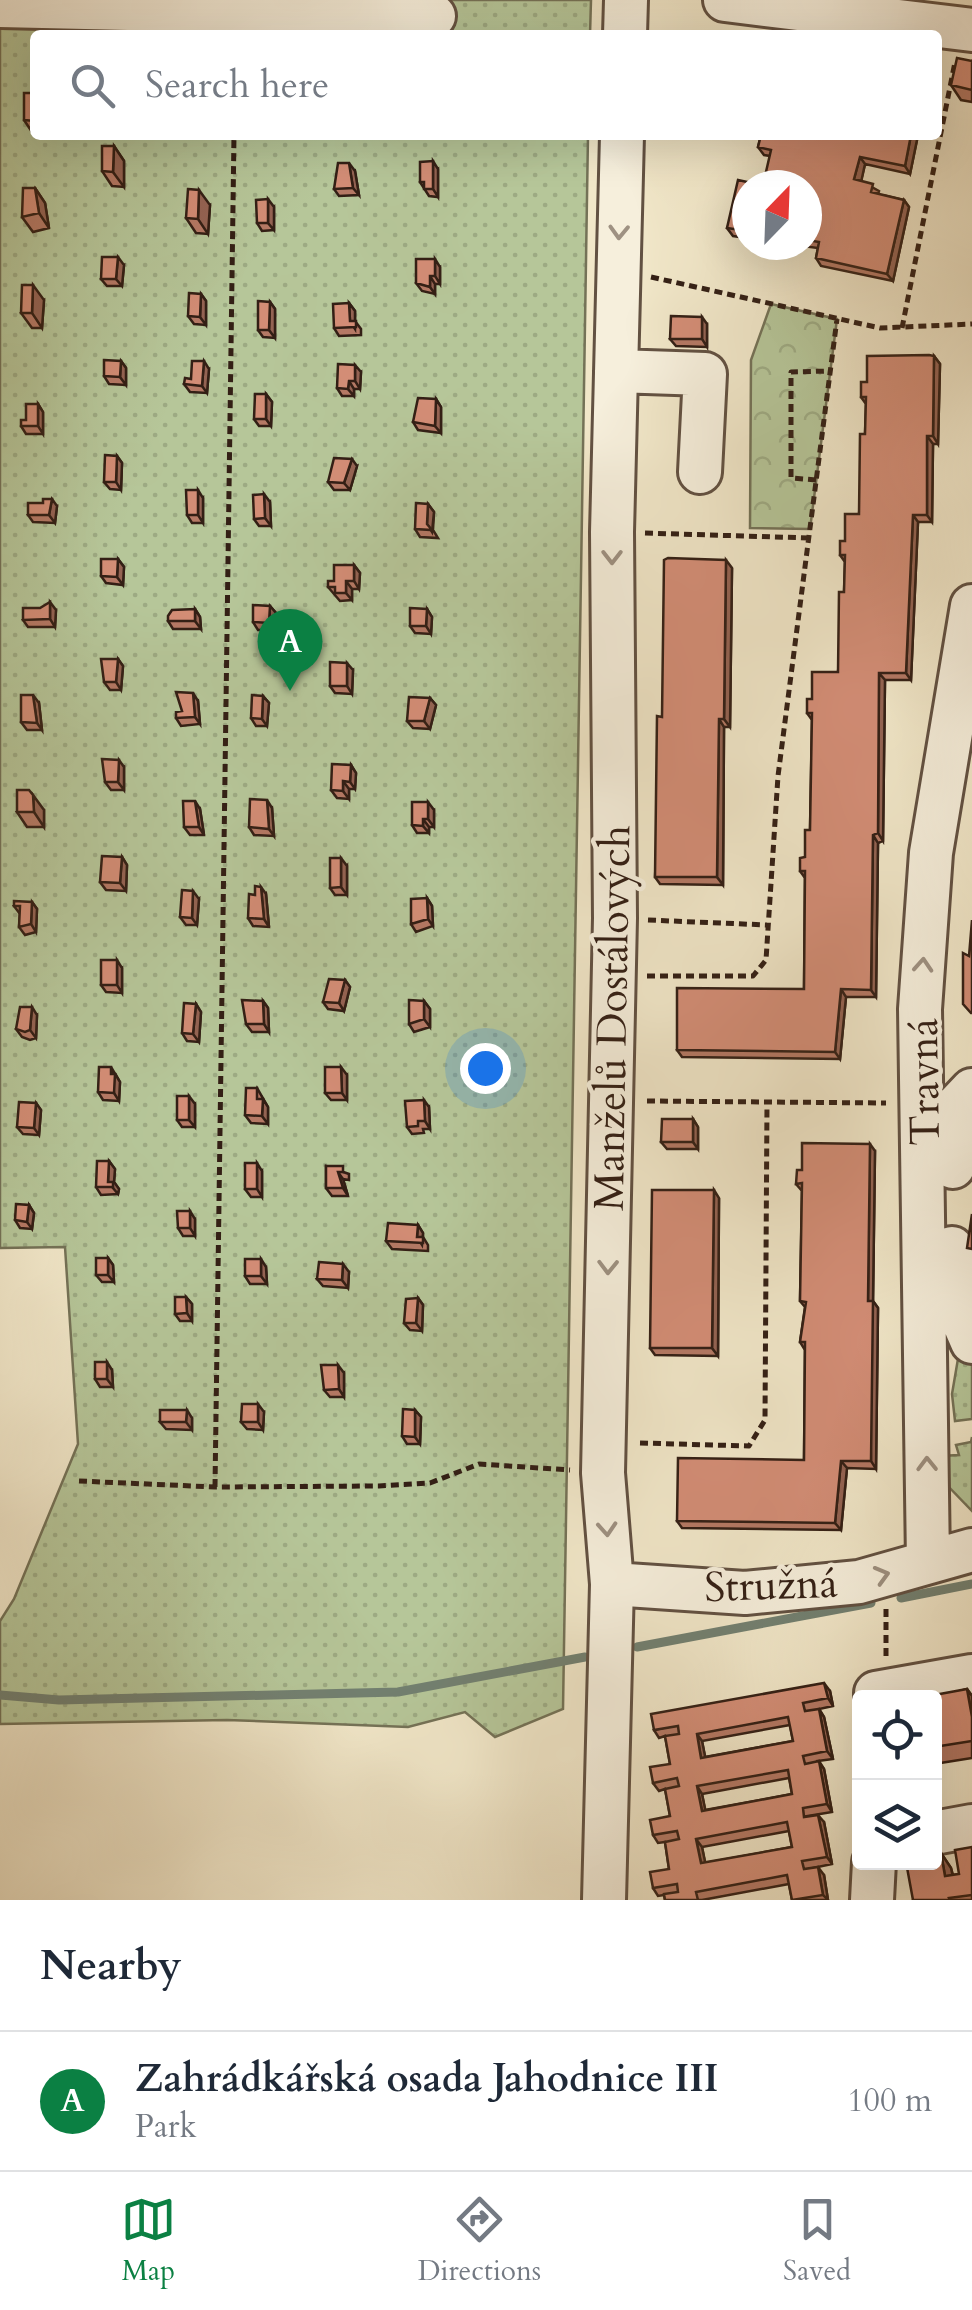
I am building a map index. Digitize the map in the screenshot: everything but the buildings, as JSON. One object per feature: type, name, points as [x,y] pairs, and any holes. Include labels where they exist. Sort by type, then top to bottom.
[{"type":"street","points":[[625,30],[626,0]]},
{"type":"street","points":[[725,0],[963,28]]},
{"type":"street","points":[[0,6],[434,16]]},
{"type":"street","name":"Manželů Dostálových","points":[[604,1900],[612,1584],[604,1458],[615,918],[612,532],[622,140]]},
{"type":"street","points":[[616,372],[705,374],[700,472]]},
{"type":"street","name":"Travná","points":[[928,1562],[920,1009],[931,854],[972,606]]},
{"type":"street","points":[[972,1090],[954,1110],[952,1277],[952,1296],[972,1342]]},
{"type":"street","name":"Stružná","points":[[612,1584],[745,1593],[859,1582],[972,1550]]},
{"type":"street","points":[[900,1690],[972,1676]]},
{"type":"street","points":[[942,1832],[972,1826]]},
{"type":"street","points":[[872,1900],[874,1870]]},
{"type":"path","points":[[942,127],[963,28]]},
{"type":"path","points":[[215,1487],[234,140]]},
{"type":"path","points":[[902,328],[939,140]]},
{"type":"path","points":[[618,270],[880,328],[972,324]]},
{"type":"path","points":[[614,976],[753,976],[766,960],[778,776],[837,319]]},
{"type":"path","points":[[816,480],[791,478],[791,372],[830,371]]},
{"type":"path","points":[[612,532],[808,538]]},
{"type":"path","points":[[615,918],[768,926]]},
{"type":"path","points":[[611,1100],[924,1103]]},
{"type":"path","points":[[79,1481],[215,1487],[430,1484],[479,1464],[749,1446],[765,1420],[766,1103]]},
{"type":"path","points":[[880,1690],[886,1574]]},
{"type":"green space","points":[[0,0],[591,0],[590,30],[30,30],[30,140],[588,140],[563,1709],[495,1737],[465,1712],[408,1727],[227,1720],[0,1724],[0,1621],[14,1599],[78,1444],[65,1247],[0,1248]]},
{"type":"green space","points":[[771,304],[837,319],[810,529],[750,528],[751,360]]},
{"type":"green space","points":[[961,1341],[972,1366],[972,1419],[955,1421],[952,1394]]},
{"type":"green space","points":[[972,1437],[972,1511],[945,1483],[940,1456],[959,1455],[956,1445],[971,1442]]},
{"type":"waterway","points":[[901,1598],[972,1584]]},
{"type":"waterway","points":[[637,1647],[871,1603]]},
{"type":"waterway","points":[[0,1695],[59,1700],[398,1692],[585,1657]]},
{"type":"place","name":"Zahrádkářská osada Jahodnice III","points":[[290,691]]}]
